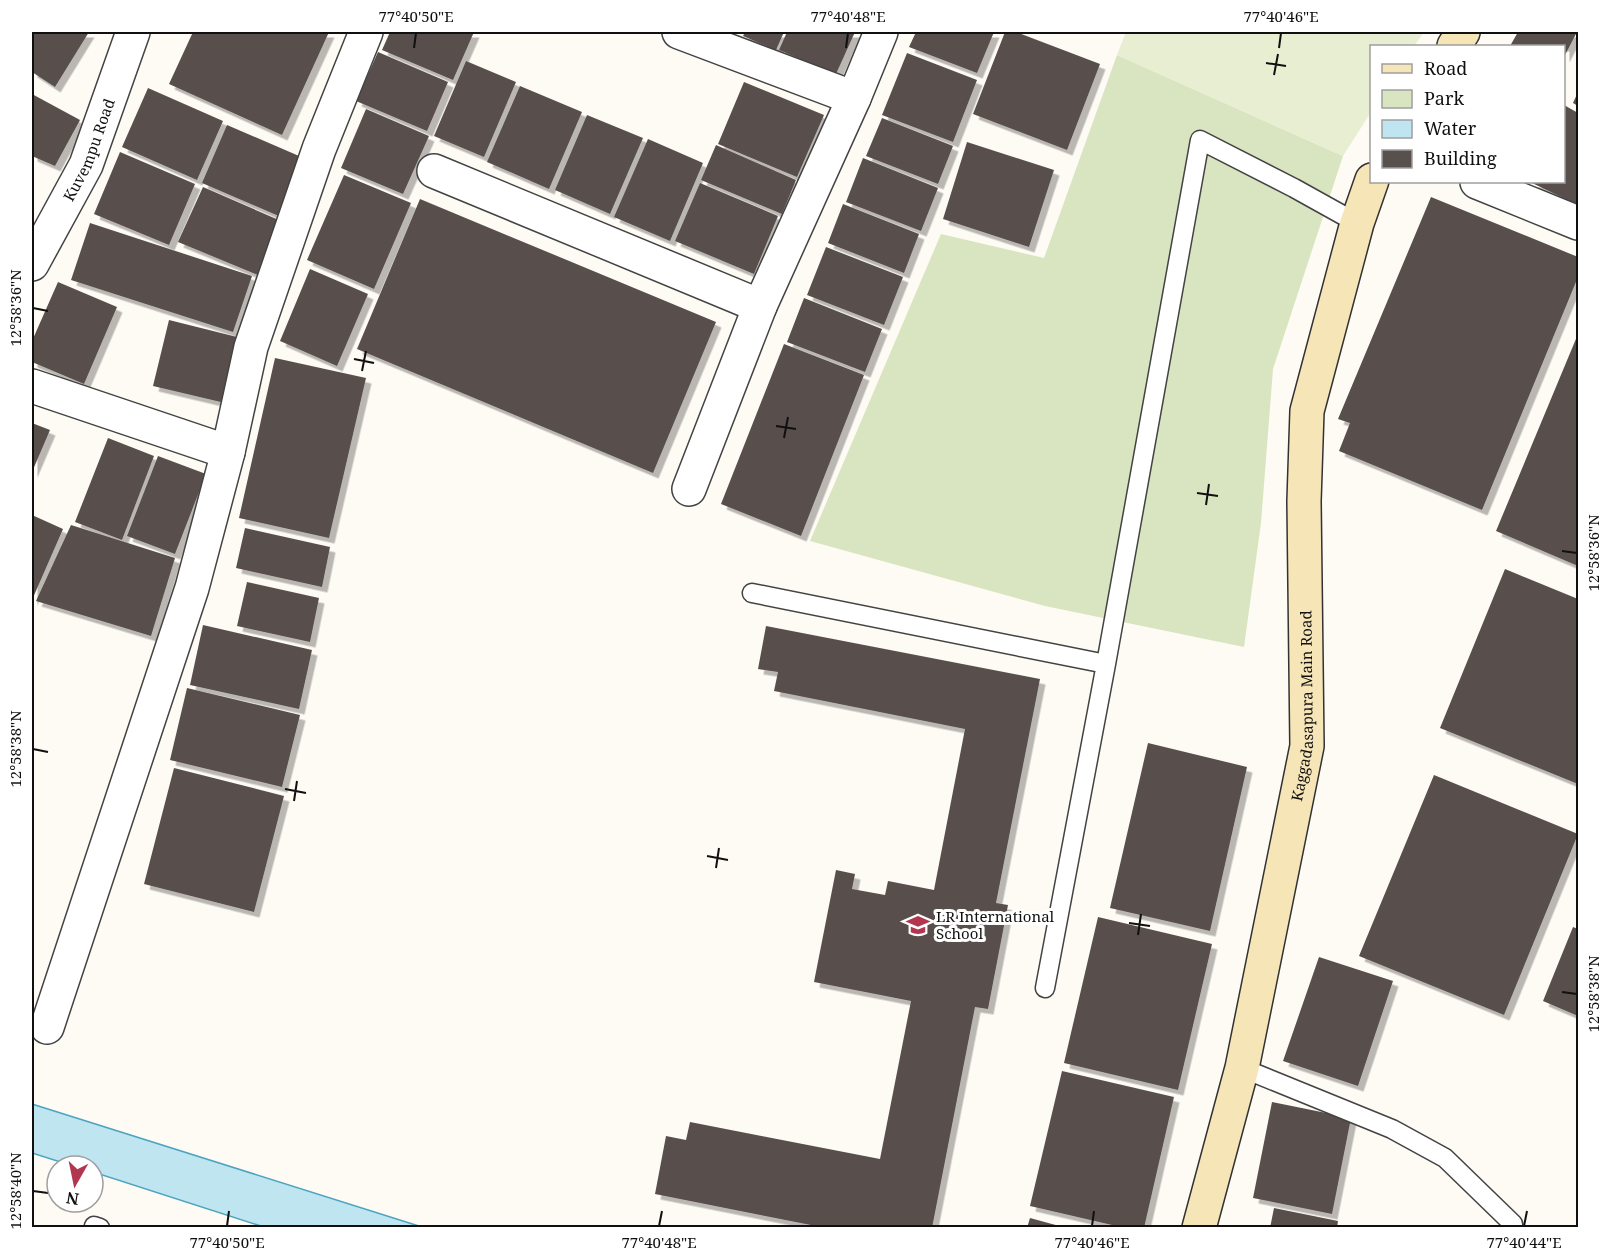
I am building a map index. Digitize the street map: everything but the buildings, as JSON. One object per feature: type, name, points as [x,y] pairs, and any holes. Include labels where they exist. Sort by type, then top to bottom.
[{"type":"main road","points":[[1455,45],[1463,32]]},
{"type":"main road","name":"Kaggadasapura Main Road","points":[[1199,1227],[1242,1068],[1307,746],[1304,501],[1307,411],[1357,223],[1370,183]]},
{"type":"street","name":"Kuvempu Road","points":[[32,264],[39,232],[86,165],[133,32]]},
{"type":"street","points":[[47,1027],[192,588],[228,452],[251,347],[319,149],[366,32]]},
{"type":"street","points":[[679,32],[854,98]]},
{"type":"street","points":[[689,489],[760,306],[854,98],[881,32]]},
{"type":"street","points":[[434,171],[760,306]]},
{"type":"street","points":[[1479,183],[1578,223]]},
{"type":"street","points":[[32,386],[228,452]]},
{"type":"lane","points":[[1045,988],[1200,140],[1357,223]]},
{"type":"lane","points":[[752,592],[1106,664]]},
{"type":"lane","points":[[1242,1068],[1392,1129],[1445,1158],[1513,1224],[1513,1227]]},
{"type":"green space","points":[[1126,32],[1424,32],[1415,45],[1370,45],[1370,114],[1343,156],[1117,55]]},
{"type":"green space","points":[[1117,55],[1343,156],[1273,369],[1261,523],[1244,647],[1045,606],[810,541],[941,234],[1044,258]]},
{"type":"water","points":[[32,1104],[422,1227],[264,1227],[105,1176],[105,1154],[45,1154],[45,1157],[32,1153]]},
{"type":"place","name":"LR International School","points":[[918,925]]}]
